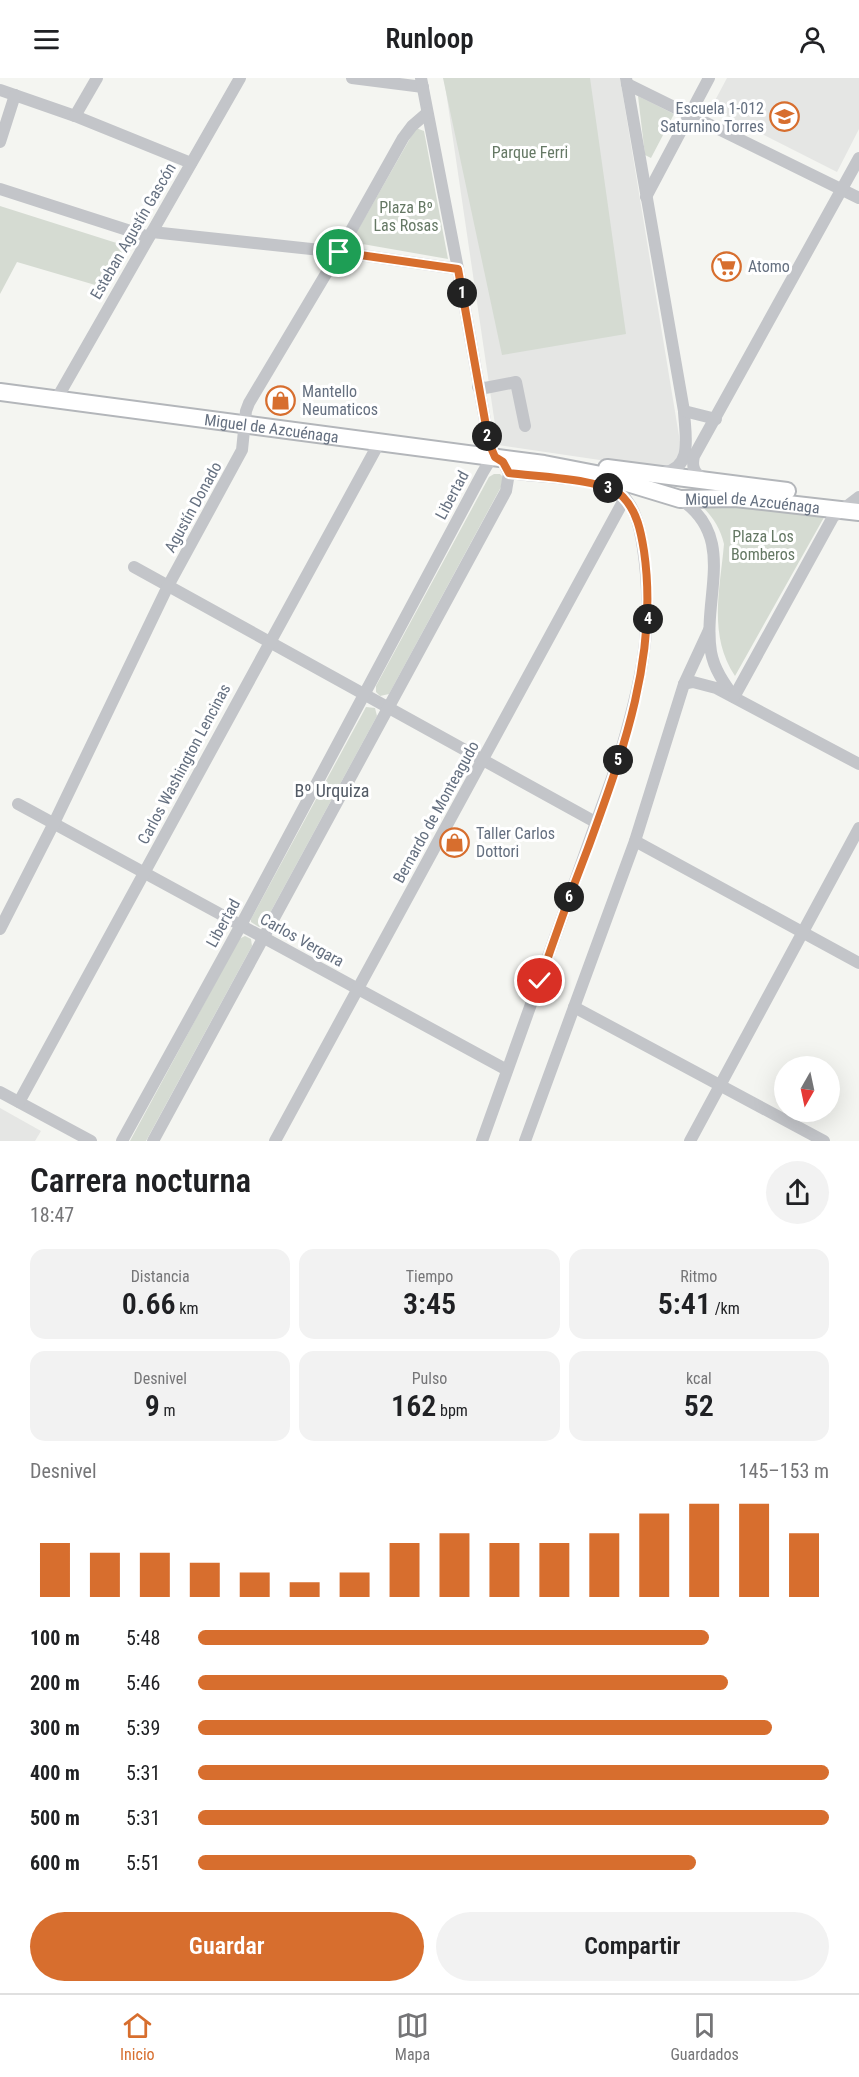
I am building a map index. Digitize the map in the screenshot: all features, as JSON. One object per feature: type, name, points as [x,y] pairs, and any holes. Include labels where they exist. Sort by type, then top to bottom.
[{"type":"main road","name":"Miguel de Azcuénaga","points":[[0,392],[544,464],[601,475],[680,499],[735,498],[854,504]]},
{"type":"main road","name":"Miguel de Azcuénaga","points":[[544,464],[580,464],[854,504]]},
{"type":"street","points":[[75,116],[97,78]]},
{"type":"street","name":"Esteban Agustín Gascón","points":[[56,400],[240,78]]},
{"type":"street","points":[[153,1141],[506,491],[509,473],[503,462],[495,457],[489,443],[422,82],[352,78]]},
{"type":"street","points":[[646,197],[709,78]]},
{"type":"street","points":[[627,81],[859,198]]},
{"type":"street","points":[[627,81],[684,411],[686,452],[684,459],[680,466],[672,471],[650,474]]},
{"type":"street","points":[[0,90],[75,116],[191,163]]},
{"type":"street","points":[[0,142],[15,95]]},
{"type":"street","name":"Agustín Donado","points":[[0,929],[54,824],[168,586],[242,450],[246,411],[251,399],[339,252],[403,138],[412,126],[427,113]]},
{"type":"street","points":[[705,481],[694,471],[692,463],[859,158]]},
{"type":"street","points":[[0,189],[150,234],[339,252],[458,269]]},
{"type":"street","points":[[478,387],[485,388],[516,382],[525,426]]},
{"type":"street","points":[[684,411],[716,419]]},
{"type":"street","name":"Carlos Washington Lencinas","points":[[19,1102],[379,443]]},
{"type":"street","name":"Libertad","points":[[122,1141],[241,925],[483,472],[495,457]]},
{"type":"street","points":[[482,1141],[597,823],[634,708],[647,637],[648,595],[642,535],[637,519],[625,498],[616,491],[597,483],[509,473]]},
{"type":"street","name":"Bernardo de Monteagudo","points":[[275,1141],[625,498]]},
{"type":"street","points":[[680,499],[697,511],[714,546],[709,630],[711,654],[715,667],[734,697]]},
{"type":"street","points":[[734,697],[833,517],[854,504]]},
{"type":"street","points":[[134,567],[597,823]]},
{"type":"street","points":[[525,1141],[635,841],[684,684],[709,630]]},
{"type":"street","points":[[684,684],[698,682],[734,697],[859,764]]},
{"type":"street","name":"Carlos Vergara","points":[[18,804],[507,1070]]},
{"type":"street","points":[[690,1141],[859,828]]},
{"type":"street","points":[[635,841],[859,963]]},
{"type":"street","points":[[574,1007],[824,1141]]},
{"type":"street","points":[[0,1092],[91,1141]]},
{"type":"shaded area","points":[[444,78],[620,78],[681,448],[680,455],[673,464],[661,469],[498,445]]},
{"type":"shaded area","name":"Escuela 1-012 Saturnino Torres","points":[[727,78],[859,78],[859,129],[837,172],[711,108]]},
{"type":"shaded area","points":[[0,1108],[41,1131],[35,1141],[0,1141]]},
{"type":"green space","name":"Parque Ferri","points":[[443,78],[590,78],[626,334],[502,355]]},
{"type":"green space","points":[[638,96],[674,114],[651,158],[645,155]]},
{"type":"green space","name":"Plaza Bº Las Rosas","points":[[416,128],[424,131],[448,259],[351,242]]},
{"type":"green space","points":[[0,206],[126,246],[102,287],[17,262],[0,294]]},
{"type":"green space","points":[[500,474],[503,477],[501,487],[389,694],[380,696],[376,692],[376,686],[489,477]]},
{"type":"green space","name":"Plaza Los Bomberos","points":[[700,504],[827,512],[735,676],[721,645],[719,628],[719,595],[724,544],[715,522]]},
{"type":"green space","points":[[366,707],[375,708],[377,716],[264,924],[259,927],[251,922],[251,919]]},
{"type":"green space","points":[[245,936],[251,939],[252,946],[146,1141],[130,1141],[239,939]]},
{"type":"place","name":"Escuela 1-012 Saturnino Torres","points":[[785,117]]},
{"type":"place","name":"Atomo","points":[[727,266]]},
{"type":"place","name":"Mantello Neumaticos","points":[[281,400]]},
{"type":"place","name":"Taller Carlos Dottori","points":[[455,842]]},
{"type":"district","name":"Bº Urquiza","points":[[332,790]]},
{"type":"route","points":[[339,252],[458,269],[489,443],[495,457],[503,462],[509,473],[597,483],[616,491],[625,498],[637,519],[642,535],[646,565],[648,621],[634,708],[597,823],[540,981]]}]
